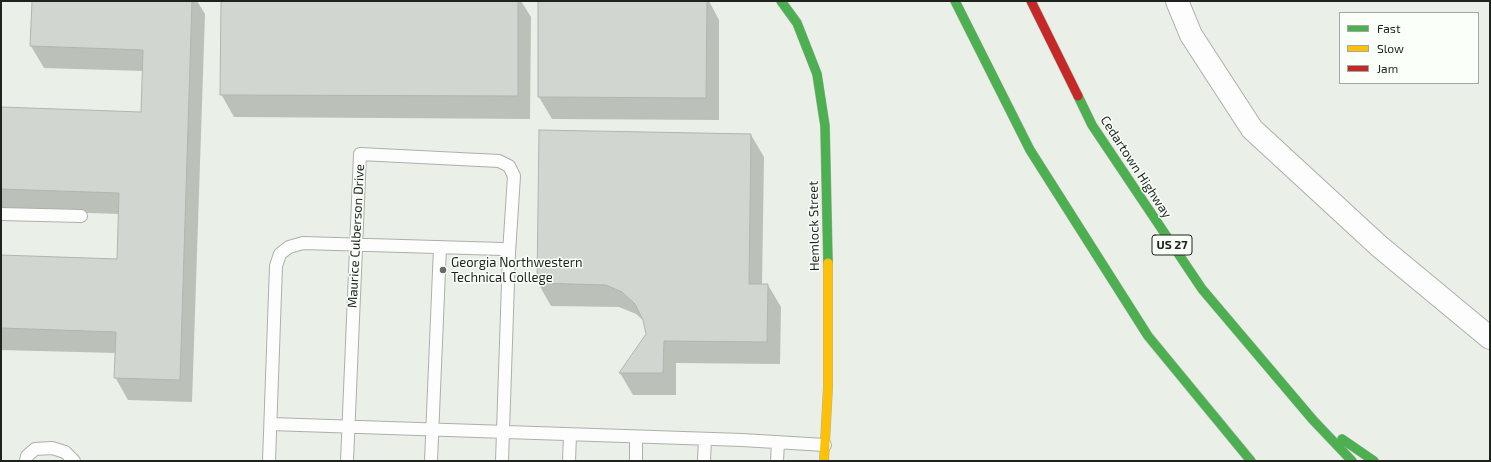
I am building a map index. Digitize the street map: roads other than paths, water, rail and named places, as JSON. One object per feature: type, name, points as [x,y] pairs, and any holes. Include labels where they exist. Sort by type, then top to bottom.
[{"type":"main road","name":"Hemlock Street","points":[[781,1],[796,23],[817,74],[825,126],[829,320],[824,461]]},
{"type":"main road","points":[[955,1],[1030,150],[1148,336],[1251,461]]},
{"type":"main road","name":"Cedartown Highway","points":[[1031,1],[1092,125],[1202,289],[1313,420],[1352,461]]},
{"type":"main road","points":[[1313,420],[1374,461]]},
{"type":"street","points":[[1177,1],[1192,35],[1252,129],[1379,246],[1490,338]]},
{"type":"lane","name":"Maurice Culberson Drive","points":[[347,461],[360,154],[499,161],[509,166],[514,176],[509,253]]},
{"type":"lane","points":[[1,214],[81,216]]},
{"type":"lane","points":[[269,461],[276,266],[280,254],[289,247],[303,243],[502,249],[509,253],[502,461]]},
{"type":"lane","points":[[431,461],[440,247]]},
{"type":"lane","points":[[271,424],[348,428],[705,439],[825,445]]},
{"type":"lane","points":[[569,461],[570,435]]},
{"type":"lane","points":[[636,437],[636,461]]},
{"type":"lane","points":[[704,461],[705,439]]},
{"type":"lane","points":[[777,461],[778,442]]},
{"type":"lane","points":[[26,461],[27,456],[35,450],[52,448],[65,452],[74,461]]},
{"type":"place","name":"Georgia Northwestern Technical College","points":[[443,270]]}]
